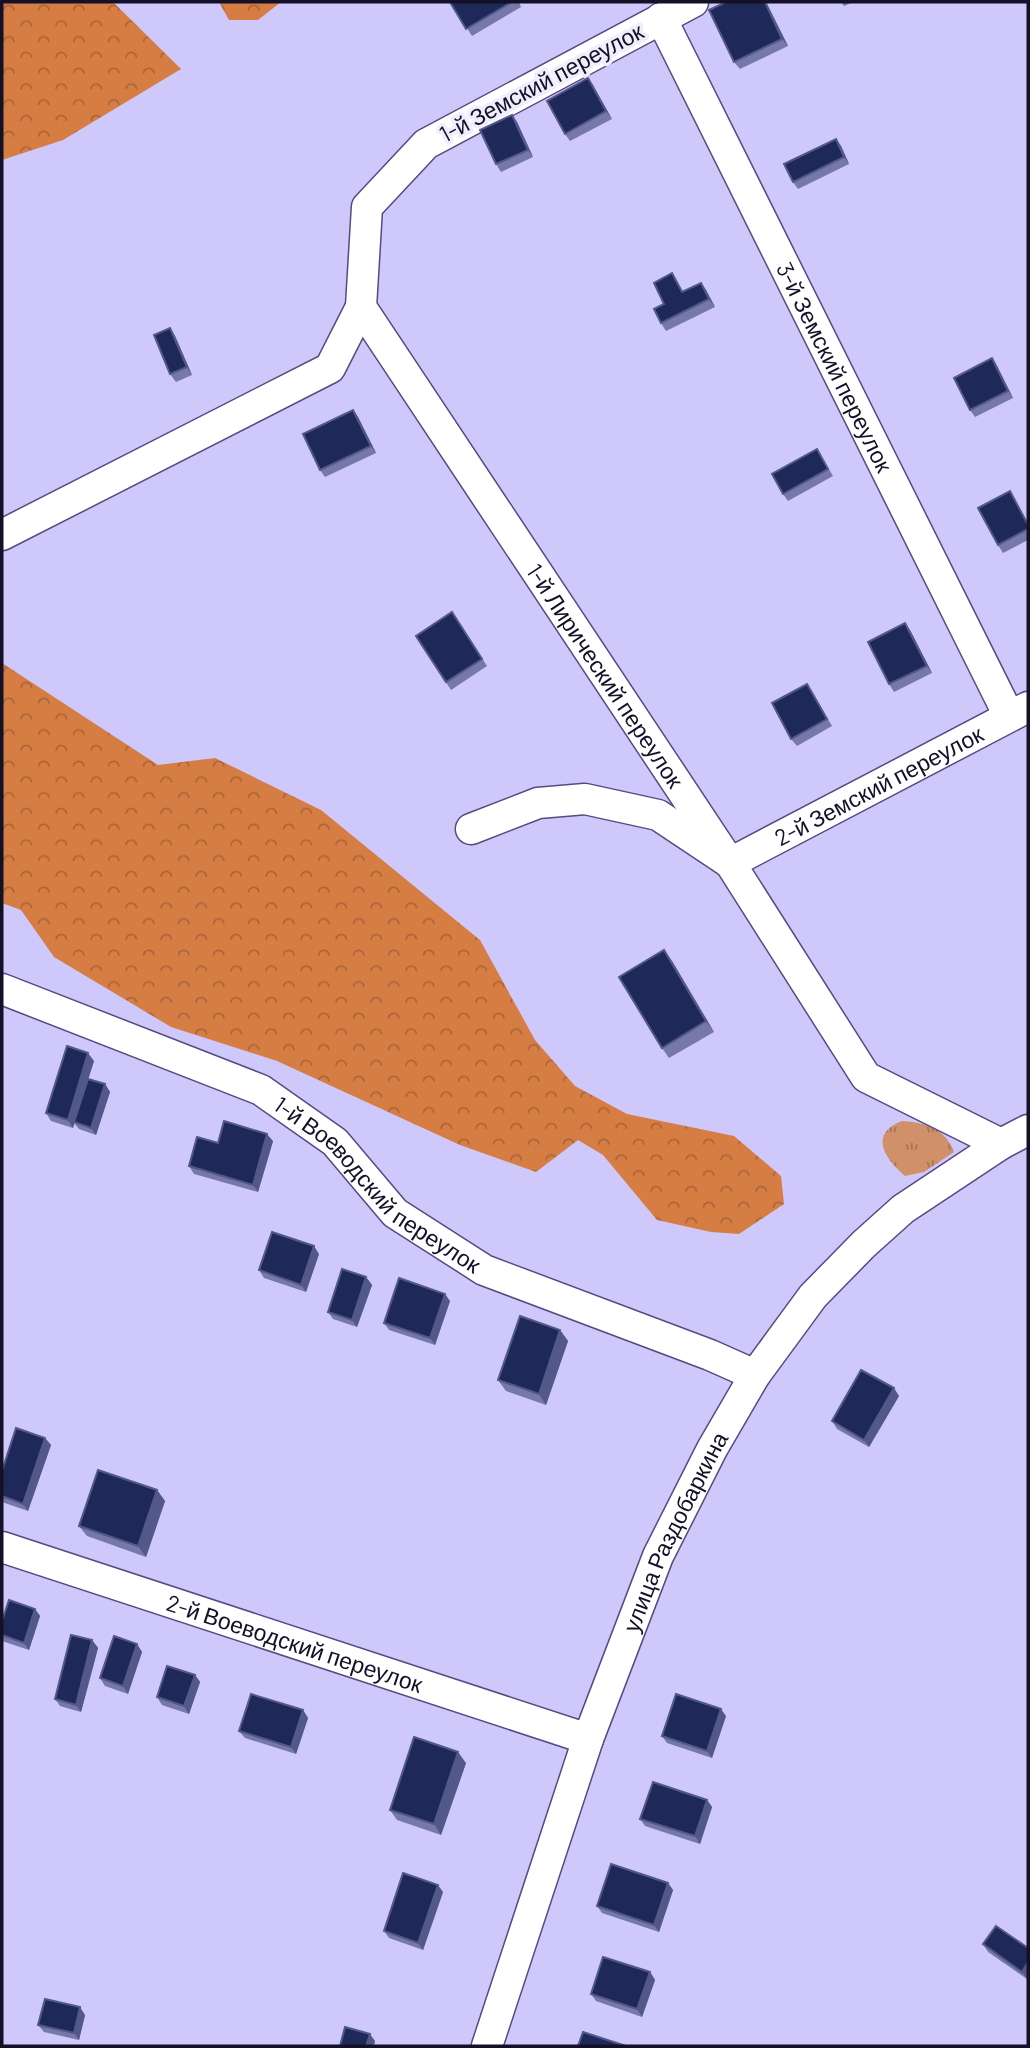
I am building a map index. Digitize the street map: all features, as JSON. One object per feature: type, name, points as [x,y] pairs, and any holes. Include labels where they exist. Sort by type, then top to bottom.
[{"type":"street","name":"1-й Земский переулок","points":[[361,307],[367,207],[426,144],[693,2]]},
{"type":"street","name":"3-й Земский переулок","points":[[661,18],[1019,712]]},
{"type":"street","points":[[2,535],[330,368],[361,307]]},
{"type":"street","name":"1-й Лирический переулок","points":[[361,307],[730,863],[866,1077],[1001,1144]]},
{"type":"street","name":"2-й Земский переулок","points":[[730,863],[1019,712]]},
{"type":"street","points":[[471,829],[538,803],[585,799],[658,815],[730,863]]},
{"type":"street","name":"1-й Воеводский переулок","points":[[2,989],[261,1090],[335,1142],[395,1213],[484,1270],[710,1355],[755,1375]]},
{"type":"street","name":"улица Раздобаркина","points":[[486,2046],[588,1739],[658,1556],[712,1449],[755,1375],[813,1296],[903,1209],[1001,1144],[1028,1130]]},
{"type":"street","name":"2-й Воеводский переулок","points":[[2,1547],[588,1739]]},
{"type":"green space","points":[[2,2],[113,2],[181,69],[63,140],[2,160]]},
{"type":"green space","points":[[219,2],[281,2],[258,20],[229,20]]},
{"type":"green space","points":[[2,663],[158,765],[215,758],[321,810],[480,940],[535,1040],[575,1086],[627,1114],[734,1136],[781,1176],[784,1204],[739,1234],[711,1232],[657,1220],[603,1155],[578,1140],[536,1172],[460,1145],[277,1061],[171,1027],[54,957],[21,910],[2,903]]},
{"type":"green space","points":[[902,1121],[918,1123],[940,1132],[954,1152],[924,1172],[905,1176],[891,1162],[883,1147],[885,1133]]},
{"type":"building","points":[[450,2],[512,2],[466,29]]},
{"type":"building","points":[[726,2],[765,2],[782,39],[734,62],[709,10]]},
{"type":"building","points":[[588,78],[606,111],[565,134],[547,101]]},
{"type":"building","points":[[512,115],[528,150],[496,164],[480,130]]},
{"type":"building","points":[[836,139],[844,157],[793,182],[784,164]]},
{"type":"building","points":[[672,273],[682,292],[701,283],[709,299],[661,323],[654,309],[664,304],[654,283]]},
{"type":"building","points":[[170,328],[187,367],[170,374],[154,335]]},
{"type":"building","points":[[992,358],[1008,391],[970,410],[954,378]]},
{"type":"building","points":[[353,410],[371,446],[320,470],[303,434]]},
{"type":"building","points":[[817,449],[828,469],[783,494],[772,474]]},
{"type":"building","points":[[1010,491],[1028,529],[998,545],[978,508]]},
{"type":"building","points":[[452,612],[482,659],[446,682],[416,636]]},
{"type":"building","points":[[905,623],[927,666],[889,684],[868,642]]},
{"type":"building","points":[[807,684],[827,719],[791,739],[772,703]]},
{"type":"building","points":[[664,950],[706,1021],[662,1048],[619,977]]},
{"type":"building","points":[[67,1046],[88,1053],[68,1120],[46,1113]]},
{"type":"building","points":[[88,1079],[105,1084],[91,1128],[74,1122]]},
{"type":"building","points":[[224,1121],[267,1134],[253,1185],[189,1166],[197,1137],[218,1143]]},
{"type":"building","points":[[272,1232],[314,1246],[301,1285],[259,1270]]},
{"type":"building","points":[[342,1269],[366,1277],[352,1320],[328,1312]]},
{"type":"building","points":[[399,1278],[445,1294],[430,1338],[384,1323]]},
{"type":"building","points":[[520,1316],[560,1330],[539,1394],[498,1380]]},
{"type":"building","points":[[861,1370],[894,1388],[864,1440],[832,1421]]},
{"type":"building","points":[[16,1428],[45,1438],[23,1504],[2,1496],[2,1471]]},
{"type":"building","points":[[98,1470],[157,1490],[138,1546],[79,1526]]},
{"type":"building","points":[[9,1600],[35,1609],[24,1643],[2,1635],[2,1621]]},
{"type":"building","points":[[71,1635],[92,1640],[76,1705],[55,1699]]},
{"type":"building","points":[[114,1636],[137,1644],[123,1686],[100,1678]]},
{"type":"building","points":[[167,1666],[195,1675],[184,1706],[157,1697]]},
{"type":"building","points":[[251,1694],[303,1710],[291,1747],[239,1731]]},
{"type":"building","points":[[676,1694],[721,1709],[707,1751],[662,1736]]},
{"type":"building","points":[[414,1737],[458,1752],[434,1824],[390,1810]]},
{"type":"building","points":[[653,1782],[707,1800],[695,1836],[640,1819]]},
{"type":"building","points":[[611,1864],[668,1883],[654,1925],[597,1906]]},
{"type":"building","points":[[403,1873],[438,1885],[418,1943],[384,1931]]},
{"type":"building","points":[[996,1926],[1028,1948],[1028,1962],[1022,1972],[983,1944]]},
{"type":"building","points":[[603,1957],[650,1972],[637,2009],[591,1994]]},
{"type":"building","points":[[45,1999],[80,2007],[74,2033],[38,2025]]},
{"type":"building","points":[[345,2027],[370,2034],[366,2046],[340,2046]]},
{"type":"building","points":[[583,2032],[626,2046],[578,2046]]}]
